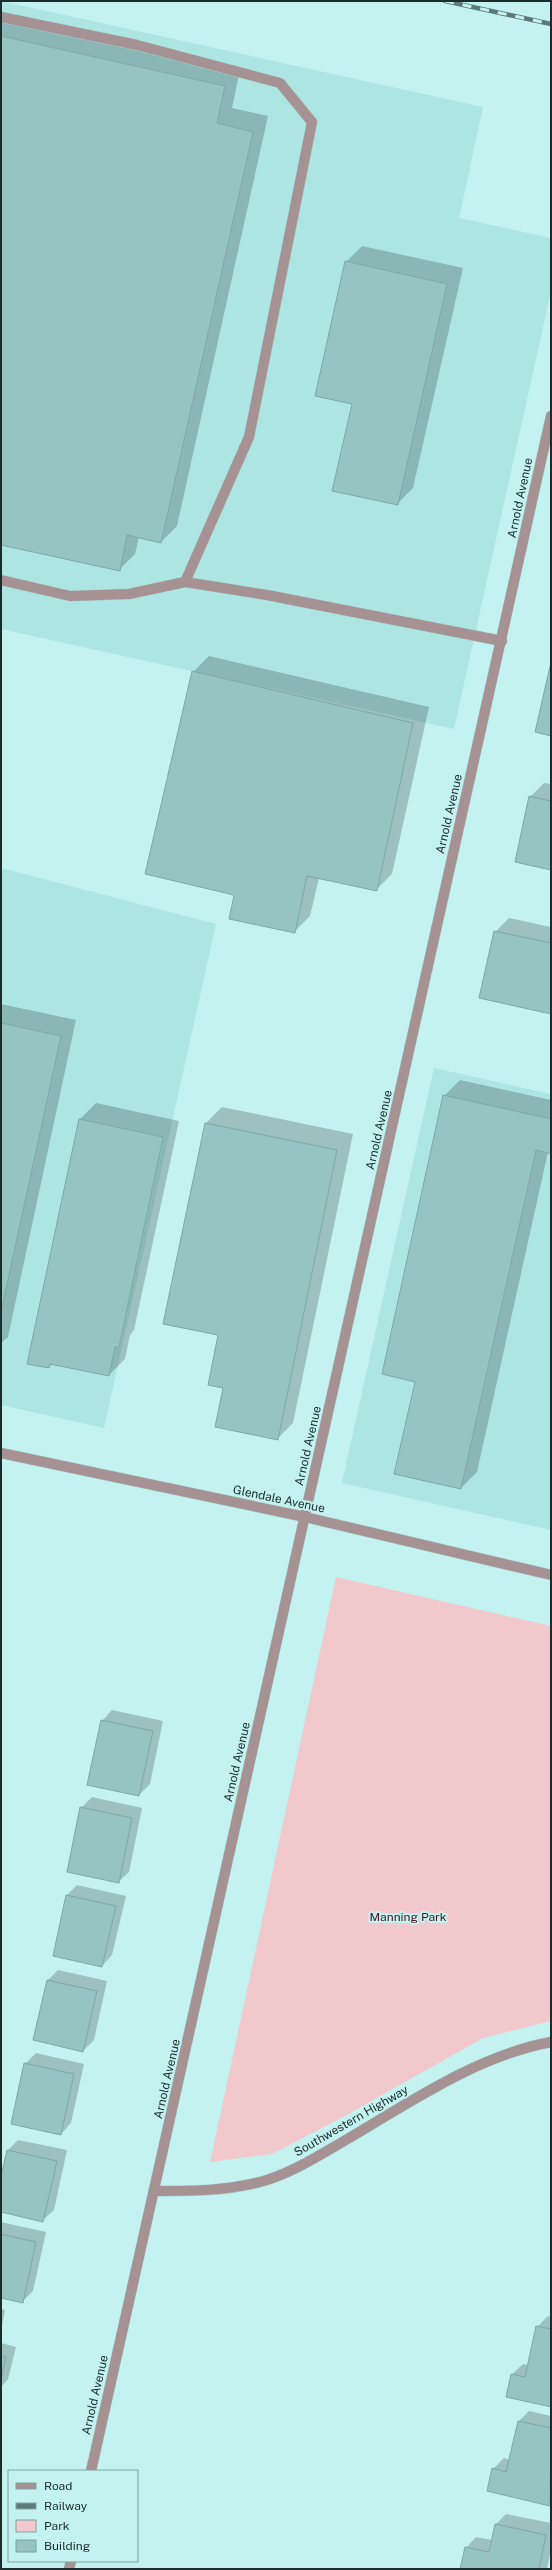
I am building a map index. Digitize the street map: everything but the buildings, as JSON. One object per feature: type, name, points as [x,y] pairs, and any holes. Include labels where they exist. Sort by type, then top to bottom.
[{"type":"street","points":[[1,17],[137,45],[280,83],[312,122],[249,437],[185,582]]},
{"type":"street","name":"Arnold Avenue","points":[[91,2470],[550,427],[551,416]]},
{"type":"street","points":[[1,580],[70,596],[130,594],[185,582],[267,595],[502,641]]},
{"type":"street","name":"Glendale Avenue","points":[[1,1453],[305,1517],[551,1574]]},
{"type":"street","name":"Southwestern Highway","points":[[155,2190],[216,2191],[262,2182],[312,2160],[444,2082],[479,2065],[551,2042]]},
{"type":"shaded area","points":[[1,1],[483,107],[459,218],[551,238],[551,291],[454,729],[1,629]]},
{"type":"shaded area","points":[[1,868],[216,924],[104,1428],[1,1405]]},
{"type":"shaded area","points":[[434,1068],[551,1094],[551,1530],[342,1483]]},
{"type":"green space","name":"Manning Park","points":[[336,1577],[551,1626],[551,2021],[483,2038],[343,2117],[272,2154],[210,2162]]},
{"type":"railway","points":[[445,1],[551,24]]}]
